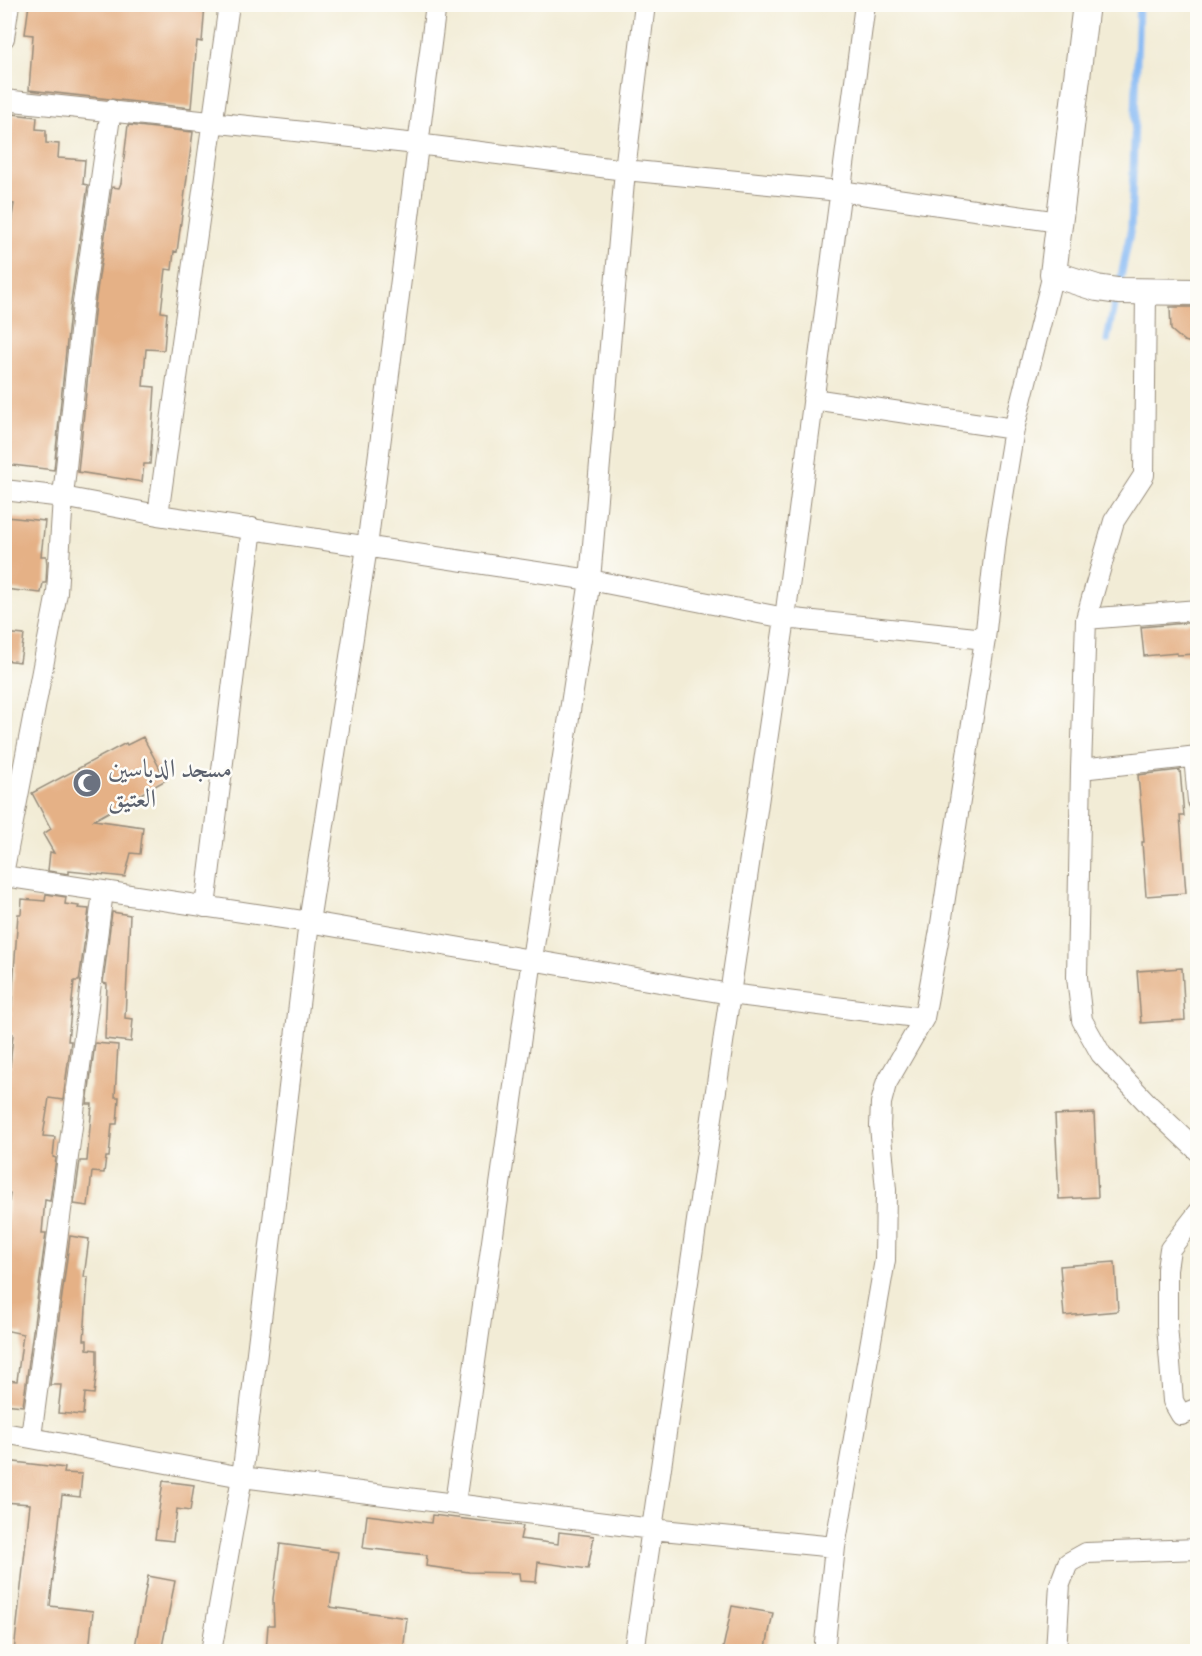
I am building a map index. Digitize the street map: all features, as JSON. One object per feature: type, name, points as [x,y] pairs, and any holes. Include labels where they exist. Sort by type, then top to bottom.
[{"type":"street","points":[[4,38],[9,4]]},
{"type":"street","points":[[159,515],[229,4]]},
{"type":"street","points":[[211,1652],[242,1477],[309,921],[367,546],[436,4]]},
{"type":"street","points":[[455,1503],[532,959],[590,580],[625,170],[645,4]]},
{"type":"street","points":[[634,1652],[785,618],[866,4]]},
{"type":"street","points":[[824,1652],[835,1547],[885,1260],[886,1190],[880,1126],[881,1103],[886,1084],[924,1018],[940,930],[985,639],[996,538],[1014,429],[1053,274],[1086,4]]},
{"type":"street","points":[[4,100],[417,144],[625,170],[840,191],[1059,222]]},
{"type":"street","points":[[4,869],[57,593],[63,497],[83,303],[111,110]]},
{"type":"street","points":[[1053,274],[1097,288],[1146,292],[1197,292]]},
{"type":"street","points":[[1146,292],[1144,475],[1114,521],[1086,619],[1077,977],[1082,1020],[1101,1054],[1197,1151]]},
{"type":"street","points":[[813,399],[1014,429]]},
{"type":"street","points":[[4,490],[63,497],[159,515],[590,580],[785,618],[985,639]]},
{"type":"street","points":[[205,907],[252,528]]},
{"type":"street","points":[[1086,619],[1197,610]]},
{"type":"street","points":[[1081,769],[1196,756],[1197,801]]},
{"type":"street","points":[[4,876],[309,921],[729,994],[924,1018]]},
{"type":"street","points":[[31,1437],[103,892]]},
{"type":"street","points":[[1197,1213],[1170,1249],[1167,1269],[1167,1325],[1173,1401],[1181,1415],[1197,1408]]},
{"type":"street","points":[[4,1433],[242,1477],[652,1529],[835,1547]]},
{"type":"street","points":[[1056,1652],[1060,1584],[1068,1563],[1086,1553],[1197,1549]]},
{"type":"building","points":[[29,4],[95,4],[132,7],[132,4],[205,4],[202,42],[197,41],[191,108],[29,90],[33,35],[25,34]]},
{"type":"building","points":[[13,114],[37,117],[36,129],[46,130],[46,143],[59,144],[58,158],[85,160],[83,184],[88,185],[71,301],[54,470],[4,464],[4,317],[7,292],[4,292],[4,268],[14,204],[4,203],[4,162],[8,163]]},
{"type":"building","points":[[128,125],[193,132],[177,252],[174,251],[172,270],[166,269],[161,312],[167,313],[164,350],[146,349],[143,386],[155,387],[150,464],[144,464],[142,482],[78,472],[95,304],[112,187],[119,188],[121,183]]},
{"type":"building","points":[[1170,307],[1197,307],[1197,344],[1184,341],[1171,330]]},
{"type":"building","points":[[6,517],[45,521],[41,556],[46,556],[46,583],[43,583],[41,593],[4,589]]},
{"type":"building","points":[[1197,622],[1197,654],[1144,656],[1141,627]]},
{"type":"building","points":[[4,633],[24,635],[20,662],[4,660]]},
{"type":"building","points":[[143,737],[166,780],[94,820],[143,827],[140,854],[131,853],[125,877],[48,871],[50,852],[54,853],[43,834],[51,829],[32,793],[126,743],[127,745]]},
{"type":"building","points":[[1180,770],[1184,816],[1180,816],[1186,893],[1146,896],[1138,775]]},
{"type":"building","points":[[46,894],[66,897],[65,904],[89,909],[79,981],[74,981],[68,1041],[71,1041],[63,1100],[49,1098],[43,1136],[55,1137],[53,1157],[56,1158],[50,1201],[45,1200],[42,1233],[46,1233],[23,1406],[4,1404],[4,1380],[17,1381],[23,1334],[4,1330],[4,1242],[10,1193],[4,1192],[4,1067],[10,1067],[13,1034],[6,1033],[7,1015],[11,1015],[18,914],[21,914],[22,899],[45,901]]},
{"type":"building","points":[[112,912],[130,915],[125,1018],[133,1019],[131,1042],[105,1039],[107,984],[103,983]]},
{"type":"building","points":[[1182,968],[1185,1020],[1141,1023],[1137,971]]},
{"type":"building","points":[[95,1043],[118,1045],[115,1097],[119,1097],[117,1124],[112,1124],[109,1157],[106,1157],[104,1173],[92,1172],[88,1206],[74,1204],[80,1161],[87,1161],[92,1104],[87,1104]]},
{"type":"building","points":[[1094,1113],[1098,1197],[1059,1199],[1055,1115]]},
{"type":"building","points":[[70,1236],[89,1239],[84,1277],[88,1277],[84,1340],[87,1340],[87,1349],[97,1350],[97,1368],[94,1394],[85,1393],[83,1415],[58,1413],[61,1385],[50,1385]]},
{"type":"building","points":[[1115,1262],[1118,1311],[1064,1316],[1060,1266]]},
{"type":"building","points":[[6,1461],[65,1468],[64,1473],[82,1474],[80,1497],[62,1495],[50,1606],[93,1611],[89,1652],[14,1652],[30,1504],[4,1502]]},
{"type":"building","points":[[163,1481],[194,1485],[190,1511],[177,1509],[173,1541],[155,1539]]},
{"type":"building","points":[[367,1515],[431,1523],[432,1515],[523,1526],[520,1539],[558,1544],[559,1532],[594,1536],[588,1569],[538,1562],[536,1582],[520,1581],[519,1573],[469,1572],[426,1566],[427,1555],[363,1548]]},
{"type":"building","points":[[280,1544],[338,1552],[330,1607],[407,1618],[403,1652],[380,1648],[379,1652],[266,1652],[268,1625],[274,1625],[273,1599]]},
{"type":"building","points":[[148,1576],[175,1581],[161,1652],[134,1652]]},
{"type":"building","points":[[732,1606],[773,1613],[765,1652],[741,1652],[723,1648]]},
{"type":"waterway","points":[[1119,286],[1131,228],[1139,4]]},
{"type":"waterway","points":[[1107,340],[1116,296]]},
{"type":"place","name":"مسجد الدباسين العتيق","points":[[87,783]]}]
